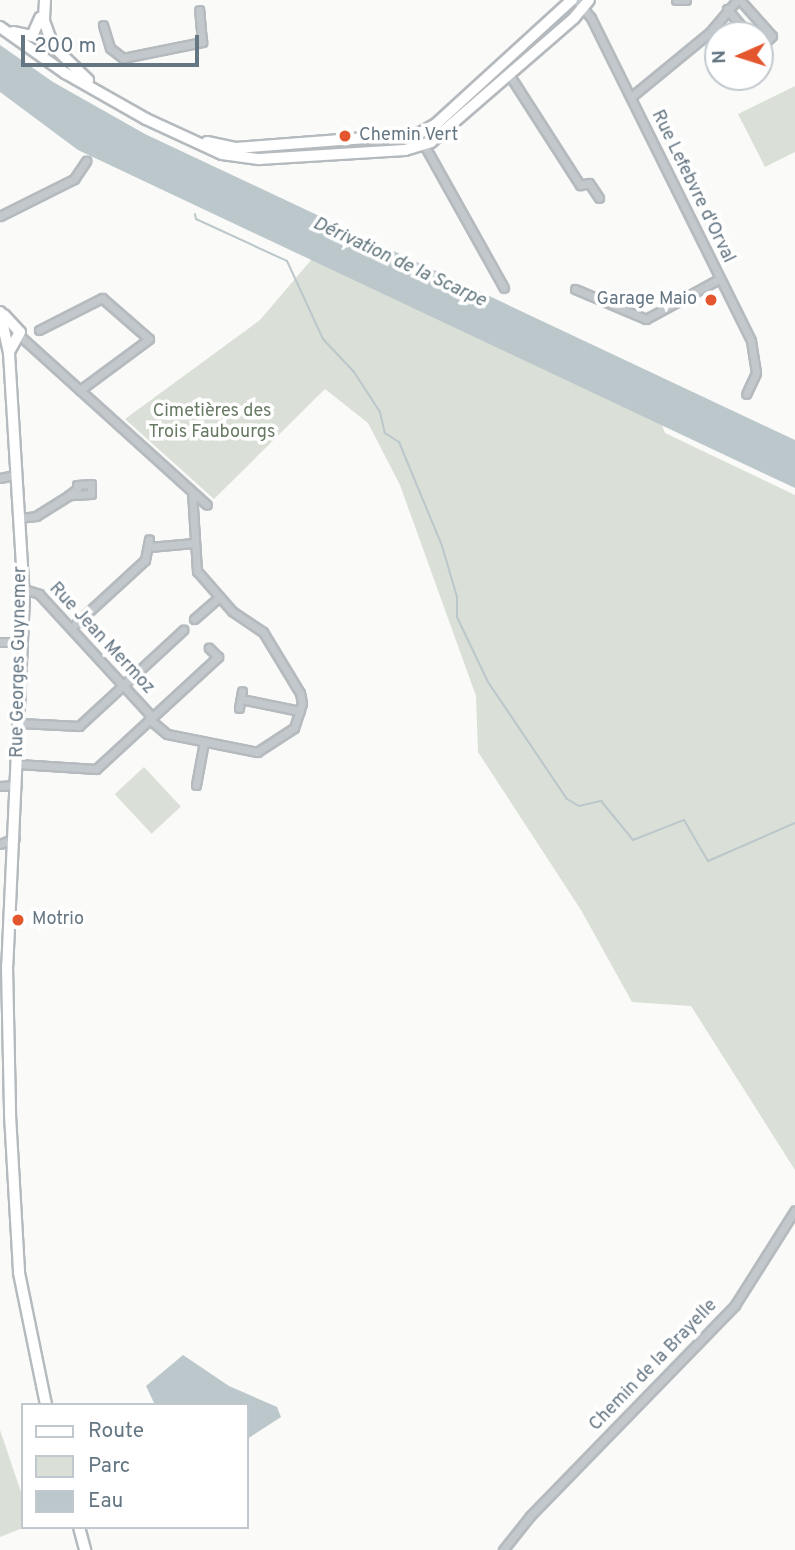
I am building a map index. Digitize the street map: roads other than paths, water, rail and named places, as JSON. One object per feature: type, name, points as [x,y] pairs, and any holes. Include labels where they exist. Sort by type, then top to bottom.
[{"type":"main road","points":[[0,24],[29,37],[38,30],[43,0]]},
{"type":"main road","points":[[43,0],[44,21],[51,41],[78,74],[149,114],[225,147],[418,134],[580,2]]},
{"type":"main road","points":[[0,24],[89,88],[163,127],[236,158],[424,145],[510,76],[580,2]]},
{"type":"main road","points":[[41,14],[52,52],[89,88]]},
{"type":"main road","points":[[0,310],[12,333]]},
{"type":"main road","name":"Rue Georges Guynemer","points":[[12,333],[6,392],[24,589],[7,989],[5,1111],[18,1267],[45,1403]]},
{"type":"main road","points":[[80,1531],[85,1550]]},
{"type":"street","points":[[676,0],[686,0]]},
{"type":"street","points":[[631,97],[710,32],[727,9],[739,0],[758,21]]},
{"type":"street","name":"Rue Lefebvre d'Orval","points":[[580,2],[631,97],[754,352],[755,378],[746,394]]},
{"type":"street","points":[[727,9],[737,21]]},
{"type":"street","points":[[103,25],[111,50],[123,58],[202,42],[199,10]]},
{"type":"street","points":[[510,76],[580,185],[589,183],[599,198]]},
{"type":"street","points":[[418,134],[505,288]]},
{"type":"street","points":[[0,216],[74,179],[86,161]]},
{"type":"street","points":[[575,289],[646,320],[719,279]]},
{"type":"street","points":[[39,330],[102,298],[149,339],[80,390]]},
{"type":"street","points":[[12,333],[80,390],[206,505]]},
{"type":"street","points":[[0,478],[14,475]]},
{"type":"street","points":[[192,492],[197,572],[219,597],[263,632],[300,693],[300,711],[241,695],[239,708]]},
{"type":"street","points":[[18,518],[36,516],[69,495]]},
{"type":"street","points":[[71,628],[145,560],[149,543],[194,543]]},
{"type":"street","name":"Rue Jean Mermoz","points":[[24,589],[39,594],[124,685],[164,733],[260,751],[294,728],[300,711]]},
{"type":"street","points":[[194,619],[219,597]]},
{"type":"street","points":[[20,723],[77,727],[183,630]]},
{"type":"street","points":[[0,642],[23,642]]},
{"type":"street","points":[[18,764],[93,770],[218,657],[209,648]]},
{"type":"street","points":[[196,785],[204,742]]},
{"type":"street","points":[[0,786],[17,785]]},
{"type":"street","points":[[0,844],[15,838]]},
{"type":"street","name":"Chemin de la Brayelle","points":[[503,1550],[519,1530],[736,1305],[795,1210]]},
{"type":"water","name":"Dérivation de la Scarpe","points":[[0,45],[53,82],[145,134],[795,440],[795,488],[78,150],[0,92]]},
{"type":"water","points":[[183,1355],[229,1386],[277,1407],[281,1417],[248,1438],[248,1403],[154,1403],[146,1386]]},
{"type":"waterway","points":[[195,214],[196,219],[287,261],[323,339],[354,372],[380,412],[385,433],[399,442],[442,546],[457,597],[457,617],[488,682],[567,799],[579,806],[601,801],[633,840],[684,820],[708,861],[795,823]]},
{"type":"place","name":"Chemin Vert","points":[[345,136]]},
{"type":"place","name":"Garage Maio","points":[[711,300]]},
{"type":"place","name":"Motrio","points":[[18,920]]},
{"type":"park label","name":"Cimetières des Trois Faubourgs","points":[[212,423]]}]
